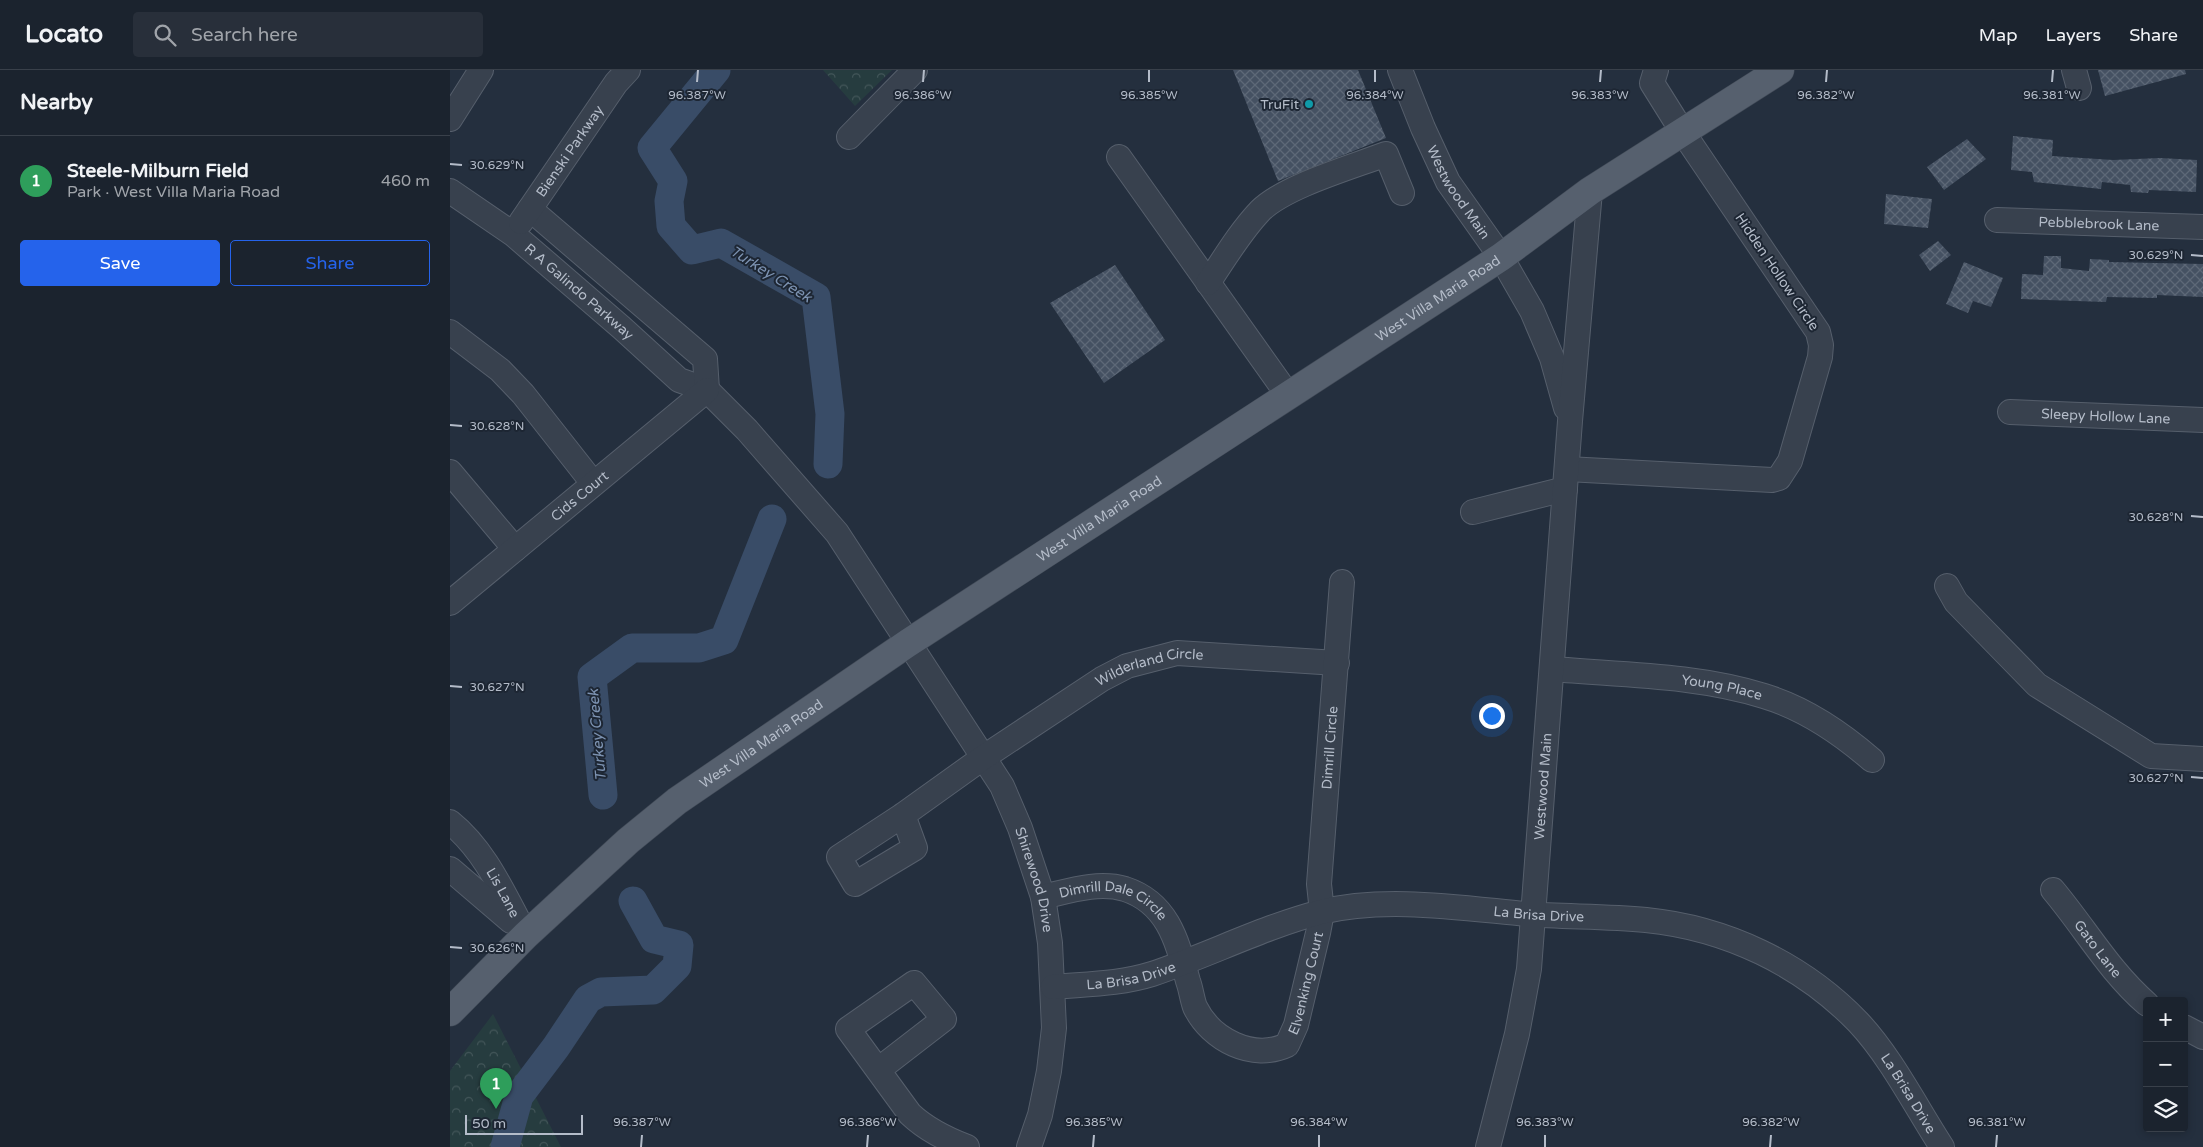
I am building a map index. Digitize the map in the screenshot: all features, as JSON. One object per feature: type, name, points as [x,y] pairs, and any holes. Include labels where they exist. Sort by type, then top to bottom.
[{"type":"main road","name":"West Villa Maria Road","points":[[450,1012],[526,935],[628,841],[677,801],[908,643],[1501,257],[1590,191],[1780,70]]},
{"type":"street","points":[[450,119],[481,70]]},
{"type":"street","name":"Bienski Parkway","points":[[514,234],[611,91],[628,70]]},
{"type":"street","points":[[849,137],[915,70]]},
{"type":"street","name":"Westwood Main","points":[[1400,70],[1412,103],[1448,182],[1501,257],[1532,311],[1552,358],[1570,421]]},
{"type":"street","name":"Hidden Hollow Circle","points":[[1473,512],[1566,479],[1772,480],[1779,478],[1790,461],[1820,357],[1821,345],[1818,332],[1682,131],[1652,82],[1656,70]]},
{"type":"street","points":[[1208,283],[1230,249],[1261,211],[1284,193],[1386,154],[1402,193]]},
{"type":"street","points":[[1119,158],[1288,395]]},
{"type":"street","name":"R A Galindo Parkway","points":[[450,191],[514,234],[622,328],[678,380],[707,390],[747,430],[837,533],[908,643]]},
{"type":"street","name":"Westwood Main","points":[[1488,1147],[1517,1034],[1529,969],[1535,914],[1570,421],[1590,191]]},
{"type":"street","points":[[530,209],[705,359],[707,390]]},
{"type":"street","name":"Pebblebrook Lane","points":[[1997,220],[2203,227]]},
{"type":"street","points":[[450,332],[500,370],[517,388],[593,483]]},
{"type":"street","name":"Cids Court","points":[[450,602],[707,390]]},
{"type":"street","name":"Sleepy Hollow Lane","points":[[2010,412],[2203,420]]},
{"type":"street","points":[[450,472],[515,549]]},
{"type":"street","name":"Dimrill Circle","points":[[1322,912],[1319,884],[1342,582]]},
{"type":"street","points":[[1947,586],[1956,602],[2037,685],[2151,756],[2203,759]]},
{"type":"street","name":"Shirewood Drive","points":[[908,643],[1002,786],[1020,828],[1043,897],[1050,943],[1054,1028],[1049,1071],[1040,1115],[1029,1147]]},
{"type":"street","name":"Wilderland Circle","points":[[904,815],[984,757],[1102,678],[1127,666],[1177,653],[1204,653],[1337,663]]},
{"type":"street","name":"Young Place","points":[[1553,669],[1691,681],[1733,688],[1766,697],[1807,715],[1845,736],[1872,760]]},
{"type":"street","name":"Lis Lane","points":[[450,822],[467,835],[484,858],[526,935]]},
{"type":"street","name":"Lis Lane","points":[[450,868],[526,935]]},
{"type":"street","name":"Dimrill Dale Circle","points":[[1043,897],[1095,886],[1111,886],[1141,896],[1156,906],[1166,920],[1183,961]]},
{"type":"street","name":"Gato Lane","points":[[2053,890],[2073,914],[2109,966],[2143,1000]]},
{"type":"street","name":"La Brisa Drive","points":[[1052,987],[1119,981],[1151,974],[1322,912],[1360,905],[1401,905],[1647,920],[1694,928],[1733,940],[1776,958],[1807,978],[1860,1024],[1886,1058],[1942,1147]]},
{"type":"street","name":"Elvenking Court","points":[[1183,961],[1196,1007],[1208,1024],[1222,1038],[1238,1046],[1261,1052],[1277,1050],[1287,1045],[1296,1025],[1322,912]]},
{"type":"street","points":[[2188,1029],[2203,1037]]},
{"type":"street","points":[[878,1070],[910,1114],[921,1124],[948,1140],[968,1147]]},
{"type":"green space","points":[[823,70],[892,70],[855,106]]},
{"type":"green space","points":[[493,1014],[561,1147],[450,1147],[450,1071]]},
{"type":"building","name":"TruFit","points":[[1233,70],[1358,70],[1386,138],[1278,181]]},
{"type":"building","points":[[2098,70],[2185,70],[2186,74],[2105,96]]},
{"type":"building","points":[[2013,136],[2053,140],[2052,156],[2113,160],[2160,158],[2197,160],[2196,192],[2149,190],[2148,193],[2131,192],[2130,185],[2102,182],[2101,189],[2034,182],[2032,172],[2011,170]]},
{"type":"building","points":[[1967,139],[1986,159],[1944,190],[1927,167]]},
{"type":"building","points":[[1886,194],[1932,199],[1928,228],[1884,224]]},
{"type":"building","points":[[1938,241],[1951,255],[1930,271],[1919,255]]},
{"type":"building","points":[[2044,256],[2061,256],[2061,268],[2089,271],[2090,259],[2109,260],[2109,262],[2203,264],[2203,297],[2157,295],[2157,298],[2107,297],[2106,302],[2021,299],[2022,274],[2043,275]]},
{"type":"building","points":[[1964,262],[2003,278],[1991,307],[1973,301],[1968,313],[1946,304]]},
{"type":"building","points":[[1115,265],[1165,340],[1104,383],[1050,303]]},
{"type":"waterway","name":"Turkey Creek","points":[[716,70],[652,148],[673,181],[669,201],[671,226],[692,250],[721,243],[816,297],[830,414],[828,464]]},
{"type":"waterway","name":"Turkey Creek","points":[[603,795],[592,677],[632,648],[699,648],[724,640],[772,519]]},
{"type":"waterway","name":"Turkey Creek","points":[[505,1147],[519,1096],[556,1047],[588,999],[601,992],[653,990],[677,966],[679,945],[654,939],[633,901]]},
{"type":"place","name":"TruFit","points":[[1309,104]]},
{"type":"place","name":"Steele-Milburn Field","points":[[496,1109]]}]
